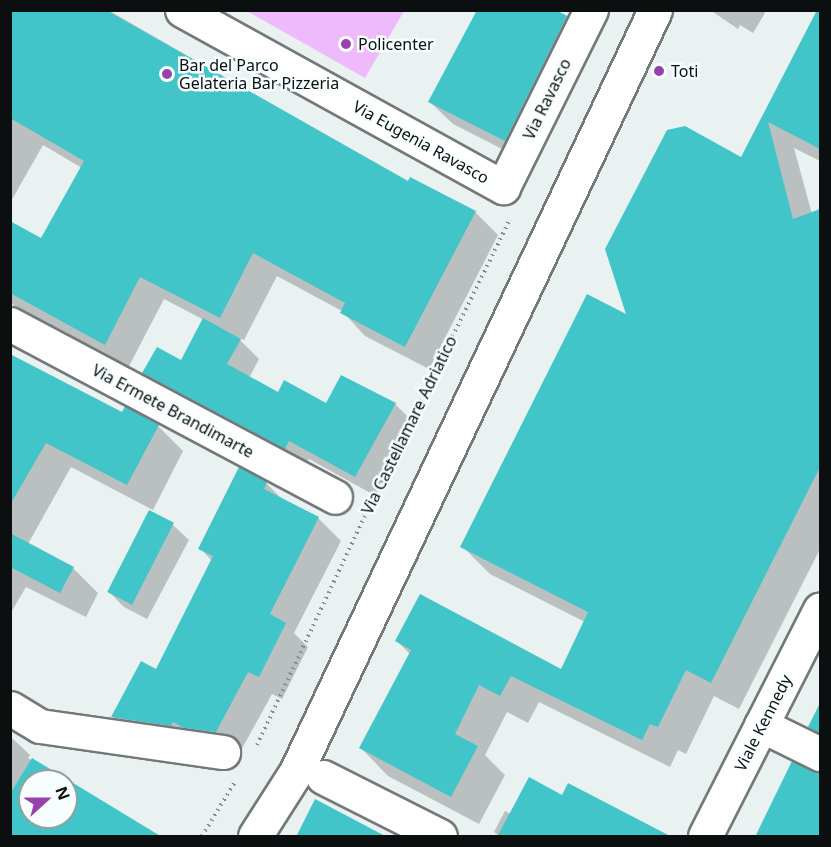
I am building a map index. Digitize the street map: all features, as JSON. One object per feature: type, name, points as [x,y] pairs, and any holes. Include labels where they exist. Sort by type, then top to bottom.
[{"type":"street","name":"Via Eugenia Ravasco","points":[[182,10],[509,198]]},
{"type":"street","name":"Via Ravasco","points":[[509,198],[591,10]]},
{"type":"street","points":[[255,837],[296,772],[655,10]]},
{"type":"street","name":"Via Ermete Brandimarte","points":[[10,324],[335,497]]},
{"type":"street","name":"Viale Kennedy","points":[[705,837],[820,609]]},
{"type":"street","points":[[10,708],[40,726],[238,762]]},
{"type":"street","points":[[761,725],[820,754]]},
{"type":"street","points":[[323,777],[440,837]]},
{"type":"path","name":"Via Castellamare Adriatico","points":[[202,837],[509,198]]},
{"type":"shaded area","name":"Policenter","points":[[247,11],[404,11],[365,78]]},
{"type":"building","points":[[10,10],[106,10],[408,181],[410,177],[476,211],[405,347],[340,313],[345,303],[253,253],[220,318],[140,277],[105,345],[10,293],[10,221],[41,238],[84,161],[10,118]]},
{"type":"building","points":[[477,10],[556,10],[567,16],[505,141],[428,102]]},
{"type":"building","points":[[817,10],[820,10],[820,149],[768,122],[793,219],[820,209],[820,467],[711,683],[686,670],[658,727],[650,724],[642,740],[511,676],[500,696],[479,685],[455,734],[478,746],[451,797],[359,748],[411,650],[395,641],[420,594],[561,669],[588,612],[460,547],[587,294],[626,314],[605,249],[667,130],[685,126],[741,157]]},
{"type":"building","points":[[203,318],[241,339],[227,364],[278,392],[284,380],[326,403],[341,375],[396,403],[355,477],[289,441],[285,449],[142,373],[157,347],[181,360]]},
{"type":"building","points":[[10,354],[122,412],[125,406],[159,425],[127,485],[46,443],[10,505]]},
{"type":"building","points":[[239,467],[267,482],[264,489],[319,517],[270,614],[286,623],[259,677],[248,672],[216,732],[184,728],[173,722],[171,726],[111,717],[141,661],[156,669],[213,556],[198,549]]},
{"type":"building","points":[[149,510],[174,523],[132,605],[107,592]]},
{"type":"building","points":[[10,533],[74,567],[60,593],[10,567]]},
{"type":"building","points":[[820,703],[820,733],[808,727]]},
{"type":"building","points":[[32,758],[50,769],[25,769]]},
{"type":"building","points":[[792,761],[820,773],[820,837],[755,837]]},
{"type":"building","points":[[529,777],[562,795],[568,783],[672,837],[497,837]]},
{"type":"building","points":[[18,781],[18,829],[78,829],[78,786],[162,837],[10,837],[10,794]]},
{"type":"building","points":[[315,799],[387,837],[296,837]]},
{"type":"place","name":"Policenter","points":[[346,44]]},
{"type":"place","name":"Toti","points":[[659,71]]},
{"type":"place","name":"Bar del Parco Gelateria Bar Pizzeria","points":[[167,74]]}]
